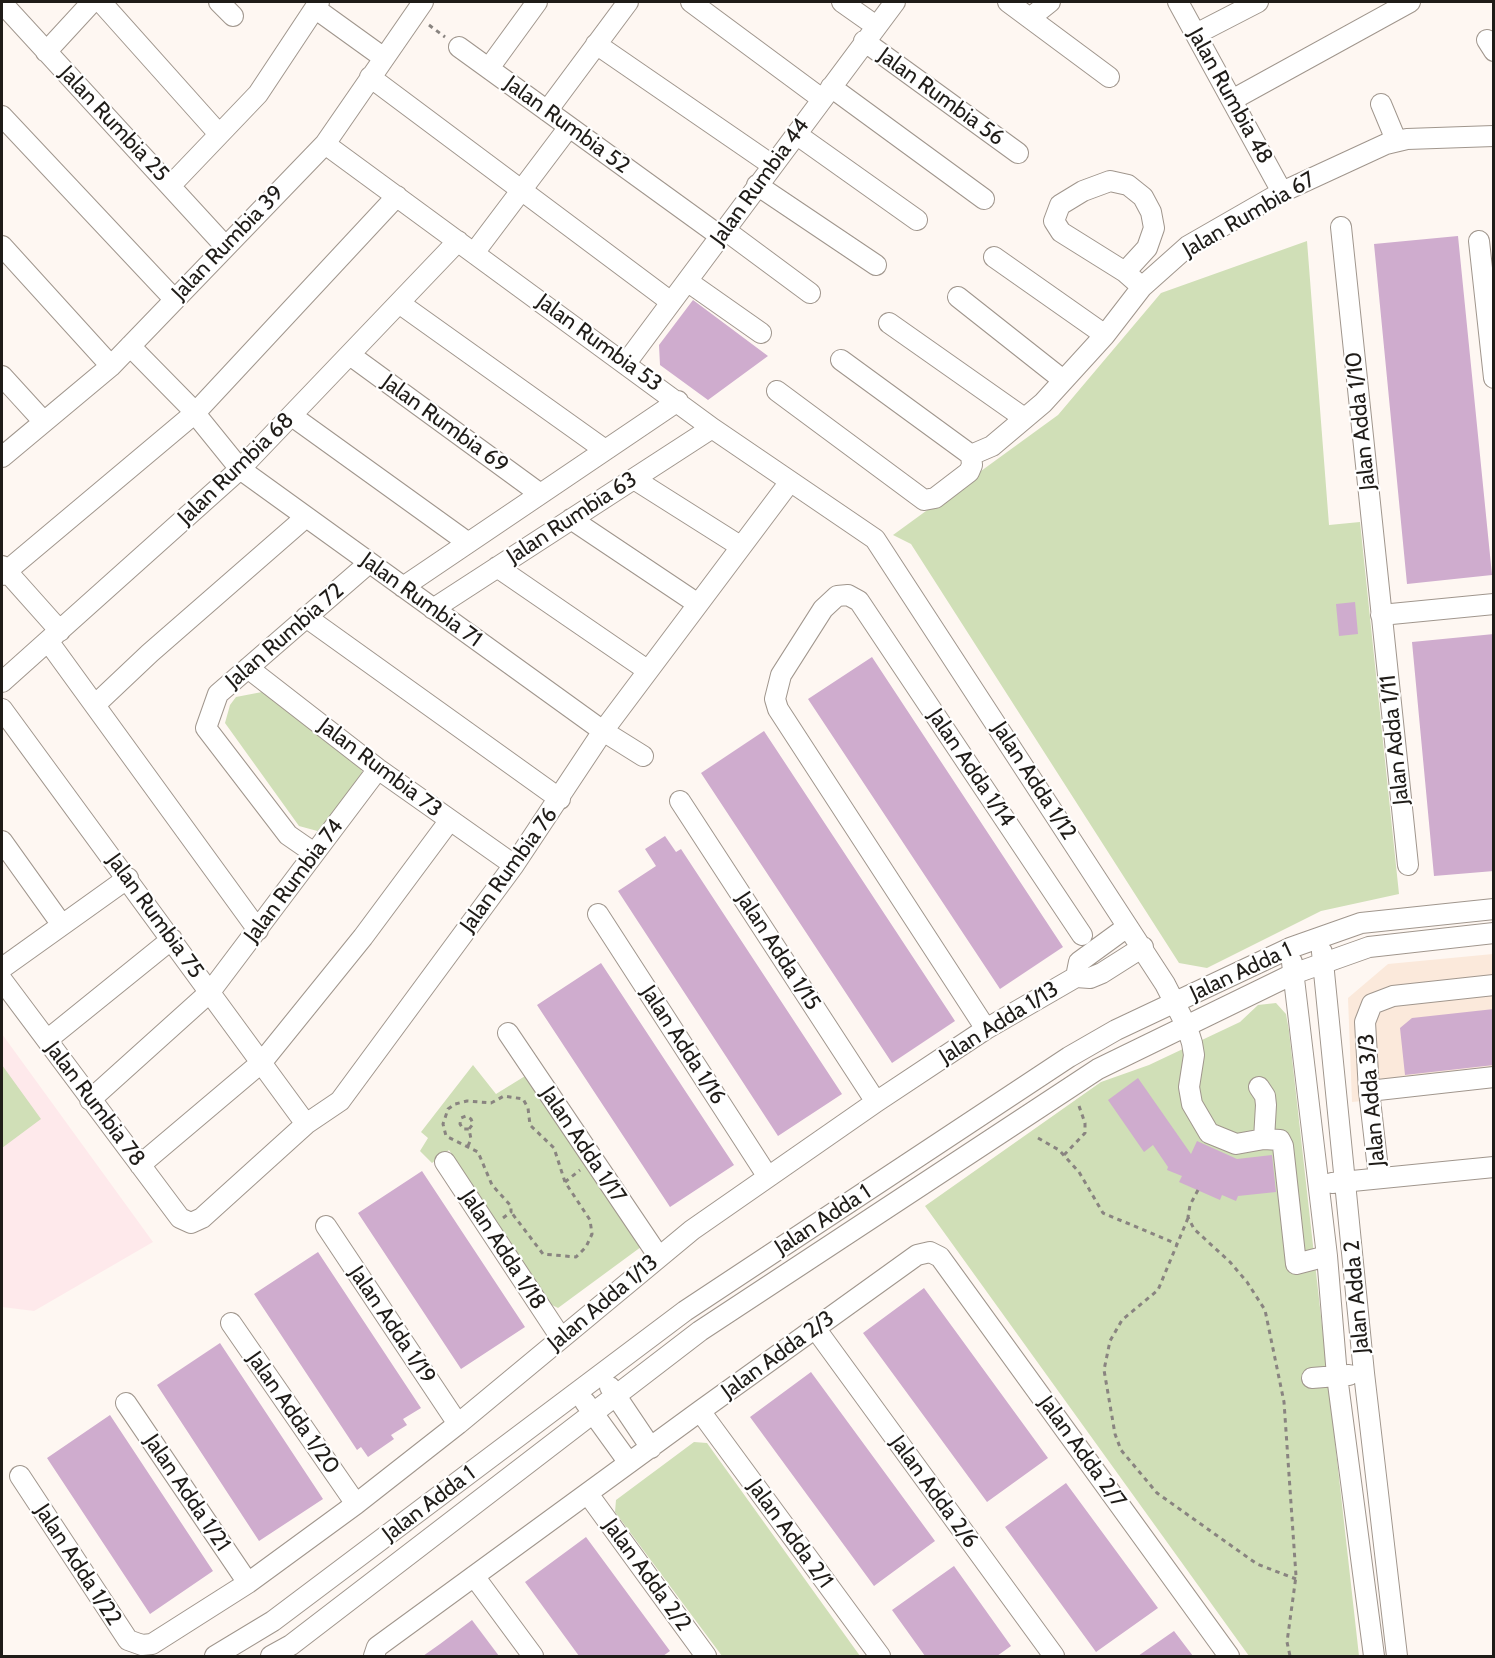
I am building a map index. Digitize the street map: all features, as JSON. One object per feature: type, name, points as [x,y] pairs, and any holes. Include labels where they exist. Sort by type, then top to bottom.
[{"type":"street","points":[[46,52],[92,2]]},
{"type":"street","points":[[101,2],[219,134]]},
{"type":"street","points":[[489,69],[537,2]]},
{"type":"street","points":[[547,111],[628,2]]},
{"type":"street","points":[[691,2],[984,199]]},
{"type":"street","name":"Jalan Rumbia 56","points":[[842,2],[870,34],[1018,153]]},
{"type":"street","name":"Jalan Rumbia 44","points":[[626,363],[895,2]]},
{"type":"street","points":[[1008,2],[1109,77]]},
{"type":"street","points":[[1030,18],[1050,2]]},
{"type":"street","name":"Jalan Rumbia 48","points":[[1178,2],[1282,192]]},
{"type":"street","points":[[1196,34],[1258,2]]},
{"type":"street","points":[[1232,100],[1410,2]]},
{"type":"street","name":"Jalan Rumbia 25","points":[[2,3],[225,246]]},
{"type":"street","points":[[171,185],[258,93],[318,5],[384,58]]},
{"type":"street","name":"Jalan Rumbia 39","points":[[2,457],[111,366],[325,144],[418,8]]},
{"type":"street","points":[[596,45],[772,165]]},
{"type":"street","name":"Jalan Rumbia 52","points":[[459,47],[569,127],[810,292]]},
{"type":"street","points":[[370,77],[671,302]]},
{"type":"street","points":[[1381,104],[1396,140]]},
{"type":"street","points":[[2,116],[174,299]]},
{"type":"street","name":"Jalan Rumbia 68","points":[[2,682],[240,470],[399,303],[466,247],[520,188],[569,127]]},
{"type":"street","points":[[796,134],[917,220]]},
{"type":"street","name":"Jalan Rumbia 67","points":[[971,455],[992,446],[1043,403],[1105,334],[1142,287],[1188,246],[1282,192],[1396,140],[1494,136]]},
{"type":"street","name":"Jalan Rumbia 53","points":[[325,144],[712,428],[789,483],[875,539]]},
{"type":"street","points":[[1125,272],[1147,248],[1154,228],[1151,212],[1143,197],[1128,185],[1110,181],[1083,191],[1060,205],[1054,214],[1056,227],[1125,272],[1142,287]]},
{"type":"street","points":[[757,185],[876,265]]},
{"type":"street","points":[[258,930],[96,704],[54,636],[3,571],[195,413],[397,196]]},
{"type":"street","name":"Jalan Adda 1/10","points":[[1341,227],[1382,615]]},
{"type":"street","points":[[1479,241],[1494,378]]},
{"type":"street","points":[[2,246],[111,366]]},
{"type":"street","points":[[993,257],[1105,334]]},
{"type":"street","points":[[687,281],[761,333]]},
{"type":"street","points":[[958,297],[1063,380]]},
{"type":"street","points":[[399,303],[605,450]]},
{"type":"street","points":[[889,323],[1024,418]]},
{"type":"street","name":"Jalan Rumbia 71","points":[[129,346],[195,413],[240,470],[603,731],[643,756]]},
{"type":"street","name":"Jalan Rumbia 69","points":[[350,355],[539,493]]},
{"type":"street","points":[[777,391],[924,500],[934,498],[969,472],[972,465],[971,455],[841,360]]},
{"type":"street","points":[[2,376],[44,422]]},
{"type":"street","points":[[402,587],[678,401]]},
{"type":"street","points":[[292,416],[467,542]]},
{"type":"street","name":"Jalan Rumbia 63","points":[[433,609],[712,428]]},
{"type":"street","points":[[634,478],[740,546]]},
{"type":"street","name":"Jalan Rumbia 76","points":[[191,1223],[202,1218],[306,1124],[340,1101],[514,865],[560,799],[603,731],[647,670],[789,483]]},
{"type":"street","points":[[96,704],[150,653],[306,517]]},
{"type":"street","points":[[571,519],[698,604]]},
{"type":"street","name":"Jalan Adda 1/12","points":[[875,539],[1127,927],[1143,947],[1175,1003],[1187,1027],[1194,1055],[1189,1087],[1192,1104],[1209,1133],[1236,1144],[1264,1139]]},
{"type":"street","name":"Jalan Rumbia 72","points":[[314,853],[288,835],[206,728],[218,694],[369,563]]},
{"type":"street","points":[[497,567],[647,670]]},
{"type":"street","name":"Jalan Adda 1/14","points":[[986,1029],[777,709],[776,687],[781,675],[823,609],[837,596],[848,595],[859,601],[1082,935]]},
{"type":"street","points":[[1382,615],[1494,604]]},
{"type":"street","name":"Jalan Adda 1/11","points":[[1382,615],[1408,865]]},
{"type":"street","points":[[306,617],[560,799]]},
{"type":"street","name":"Jalan Rumbia 73","points":[[248,668],[378,770],[514,865]]},
{"type":"street","name":"Jalan Rumbia 75","points":[[2,709],[306,1124]]},
{"type":"street","name":"Jalan Rumbia 74","points":[[90,1100],[210,992],[378,770]]},
{"type":"street","name":"Jalan Adda 1/15","points":[[680,801],[876,1101]]},
{"type":"street","points":[[140,1165],[262,1062],[363,937],[450,820]]},
{"type":"street","points":[[2,841],[62,925]]},
{"type":"street","points":[[2,968],[128,878]]},
{"type":"street","name":"Jalan Adda 1","points":[[215,1656],[273,1621],[685,1311],[1069,1057],[1116,1030],[1290,948],[1361,923],[1494,909]]},
{"type":"street","name":"Jalan Adda 1/16","points":[[598,914],[768,1177]]},
{"type":"street","points":[[1127,927],[1079,962],[1076,977],[1090,978],[1102,973],[1143,947]]},
{"type":"street","name":"Jalan Adda 1","points":[[271,1656],[295,1651],[593,1413],[700,1331],[1098,1069],[1293,974],[1369,946],[1494,933]]},
{"type":"street","name":"Jalan Adda 2","points":[[1319,938],[1324,962],[1364,1373],[1397,1656]]},
{"type":"street","points":[[47,1040],[172,939]]},
{"type":"street","name":"Jalan Adda 2","points":[[1290,948],[1327,1256],[1337,1376],[1374,1656]]},
{"type":"street","name":"Jalan Adda 1/13","points":[[142,1645],[152,1644],[248,1583],[356,1503],[458,1424],[692,1230],[876,1101],[986,1029],[1076,977]]},
{"type":"street","name":"Jalan Rumbia 78","points":[[2,980],[180,1218],[191,1223]]},
{"type":"street","name":"Jalan Adda 3/3","points":[[1379,1178],[1369,1091],[1365,1022],[1372,1004],[1393,996],[1494,985]]},
{"type":"street","name":"Jalan Adda 1/17","points":[[508,1033],[659,1257]]},
{"type":"street","points":[[1369,1091],[1494,1077]]},
{"type":"street","points":[[1259,1087],[1265,1096],[1266,1105],[1264,1139],[1280,1140],[1283,1146],[1296,1264],[1327,1256]]},
{"type":"street","name":"Jalan Adda 1/18","points":[[445,1162],[561,1338]]},
{"type":"street","points":[[1318,1185],[1494,1167]]},
{"type":"street","name":"Jalan Adda 1/19","points":[[326,1226],[458,1424]]},
{"type":"street","name":"Jalan Adda 2/3","points":[[588,1494],[917,1254],[930,1252]]},
{"type":"street","name":"Jalan Adda 2/7","points":[[930,1252],[940,1257],[1229,1656]]},
{"type":"street","name":"Jalan Adda 1/20","points":[[231,1323],[356,1503]]},
{"type":"street","name":"Jalan Adda 2/6","points":[[815,1328],[1054,1656]]},
{"type":"street","points":[[1312,1378],[1364,1373]]},
{"type":"street","points":[[601,1374],[651,1448]]},
{"type":"street","points":[[578,1392],[629,1463]]},
{"type":"street","name":"Jalan Adda 1/21","points":[[126,1403],[248,1583]]},
{"type":"street","name":"Jalan Adda 2/1","points":[[700,1412],[880,1656]]},
{"type":"street","name":"Jalan Adda 1/22","points":[[20,1476],[128,1640],[142,1645]]},
{"type":"street","points":[[374,1656],[377,1647],[588,1494]]},
{"type":"street","name":"Jalan Adda 2/2","points":[[588,1494],[706,1656]]},
{"type":"street","points":[[474,1576],[533,1656]]},
{"type":"street","points":[[273,1621],[295,1651]]},
{"type":"path","points":[[418,8],[459,47]]},
{"type":"path","points":[[1064,1155],[1085,1133],[1085,1124],[1071,1086]]},
{"type":"path","points":[[504,1096],[523,1100],[528,1108],[530,1125],[554,1148],[565,1182],[590,1220],[592,1234],[586,1247],[576,1257],[543,1254],[511,1212],[511,1206],[492,1185],[478,1152],[446,1136],[443,1124],[448,1109],[467,1101],[491,1103],[504,1096]]},
{"type":"path","points":[[468,1146],[471,1139],[469,1129],[473,1124],[466,1116],[461,1118],[460,1124],[464,1129],[469,1129]]},
{"type":"path","points":[[1038,1138],[1064,1155],[1079,1172],[1103,1214],[1177,1244]]},
{"type":"path","points":[[1198,1190],[1190,1205],[1188,1217],[1158,1290],[1122,1320],[1110,1341],[1104,1370],[1115,1434],[1121,1450],[1134,1469],[1157,1493],[1257,1564],[1296,1579]]},
{"type":"path","points":[[489,1228],[511,1212]]},
{"type":"path","points":[[1188,1217],[1194,1228],[1241,1275],[1265,1310],[1284,1402],[1296,1579],[1287,1642],[1290,1656]]},
{"type":"shaded area","points":[[1493,954],[1493,1087],[1352,1102],[1348,998],[1388,964]]},
{"type":"shaded area","points":[[2,1034],[153,1242],[34,1311],[2,1307]]},
{"type":"green space","points":[[1307,241],[1329,525],[1360,522],[1399,894],[1321,911],[1207,968],[1179,963],[911,544],[893,535],[1058,415],[1161,293]]},
{"type":"green space","points":[[262,692],[359,763],[364,777],[321,832],[299,826],[225,723],[230,705],[236,697]]},
{"type":"green space","points":[[1276,1003],[1286,1014],[1289,1031],[1359,1656],[1249,1656],[925,1206],[1101,1082],[1149,1065],[1240,1022],[1258,1005]]},
{"type":"green space","points":[[2,1065],[41,1119],[2,1148]]},
{"type":"green space","points":[[473,1065],[496,1094],[530,1073],[645,1244],[558,1308],[550,1304],[449,1150],[432,1163],[420,1151],[428,1138],[421,1132]]},
{"type":"green space","points":[[694,1442],[707,1443],[860,1656],[722,1656],[615,1512],[616,1500]]},
{"type":"building","points":[[1458,236],[1492,575],[1407,584],[1374,244]]},
{"type":"building","points":[[693,300],[768,356],[708,400],[660,365],[659,345]]},
{"type":"building","points":[[1355,602],[1358,634],[1339,636],[1336,604]]},
{"type":"building","points":[[1494,634],[1494,871],[1434,876],[1412,642]]},
{"type":"building","points":[[872,657],[1063,947],[1000,989],[808,699]]},
{"type":"building","points":[[764,731],[955,1021],[892,1063],[701,773]]},
{"type":"building","points":[[665,836],[676,852],[681,849],[842,1094],[778,1136],[618,891],[656,866],[645,849]]},
{"type":"building","points":[[601,963],[734,1165],[670,1207],[537,1005]]},
{"type":"building","points":[[1494,1009],[1494,1065],[1405,1075],[1400,1028],[1412,1018]]},
{"type":"building","points":[[1138,1078],[1191,1154],[1197,1141],[1237,1159],[1272,1155],[1276,1192],[1238,1196],[1236,1201],[1222,1195],[1220,1200],[1179,1182],[1182,1176],[1167,1170],[1168,1167],[1153,1145],[1144,1152],[1108,1100]]},
{"type":"building","points":[[422,1171],[525,1327],[461,1369],[358,1213]]},
{"type":"building","points":[[318,1252],[421,1408],[403,1419],[407,1425],[391,1435],[394,1439],[368,1457],[361,1447],[357,1450],[254,1294]]},
{"type":"building","points":[[924,1288],[1048,1458],[987,1502],[863,1333]]},
{"type":"building","points":[[220,1343],[323,1499],[259,1541],[157,1385]]},
{"type":"building","points":[[811,1372],[935,1541],[874,1586],[750,1417]]},
{"type":"building","points":[[110,1415],[213,1571],[150,1614],[47,1458]]},
{"type":"building","points":[[1066,1483],[1158,1608],[1096,1652],[1005,1527]]},
{"type":"building","points":[[586,1537],[670,1651],[663,1656],[579,1656],[525,1582]]},
{"type":"building","points":[[954,1566],[1011,1646],[997,1656],[925,1656],[892,1610]]},
{"type":"building","points":[[472,1620],[499,1656],[423,1656],[440,1644]]},
{"type":"building","points":[[1174,1631],[1193,1656],[1138,1656]]}]
